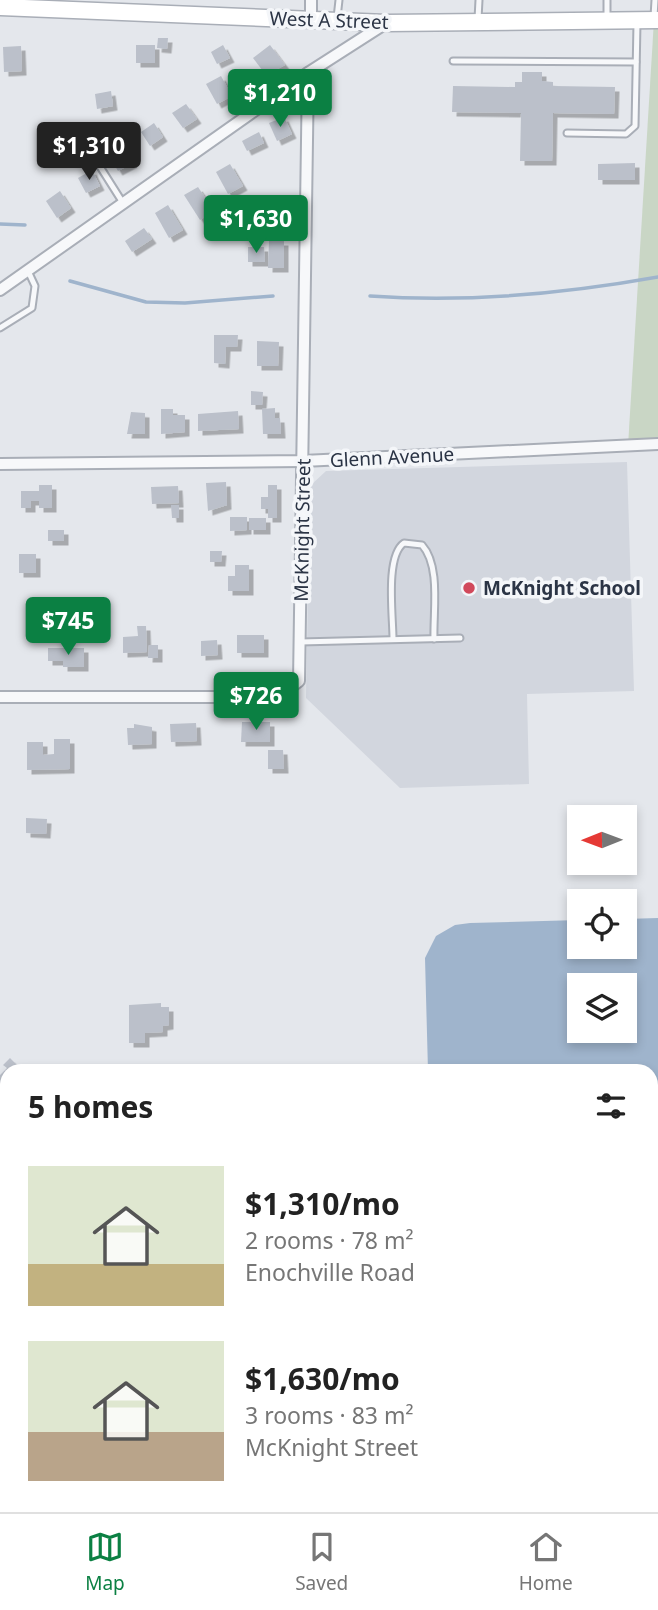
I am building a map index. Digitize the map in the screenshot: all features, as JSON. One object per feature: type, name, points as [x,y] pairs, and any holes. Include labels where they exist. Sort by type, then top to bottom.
[{"type":"street","points":[[311,0],[311,20]]},
{"type":"street","name":"West A Street","points":[[0,7],[386,23],[656,20]]},
{"type":"street","points":[[0,290],[308,73],[386,23]]},
{"type":"street","name":"McKnight Street","points":[[0,697],[278,697],[299,681],[308,73]]},
{"type":"street","name":"Glenn Avenue","points":[[0,464],[303,461],[658,444]]},
{"type":"lane","points":[[337,21],[339,0]]},
{"type":"lane","points":[[478,22],[479,0]]},
{"type":"lane","points":[[607,0],[607,20]]},
{"type":"lane","points":[[655,0],[656,20]]},
{"type":"lane","points":[[567,133],[626,134],[635,126],[637,20]]},
{"type":"lane","points":[[453,61],[636,62]]},
{"type":"lane","points":[[83,160],[104,145]]},
{"type":"lane","points":[[92,154],[123,203]]},
{"type":"lane","points":[[0,328],[32,308],[35,286],[28,270]]},
{"type":"lane","points":[[393,639],[392,561],[398,547],[404,543],[422,545],[429,552],[433,567],[434,639]]},
{"type":"lane","points":[[300,642],[460,638]]},
{"type":"shaded area","name":"McKnight School","points":[[627,462],[634,691],[527,694],[529,784],[400,788],[306,698],[310,486],[326,471]]},
{"type":"green space","points":[[654,20],[658,20],[658,444],[628,446]]},
{"type":"water","points":[[658,918],[658,1064],[428,1064],[425,958],[436,936],[455,925],[567,920],[567,959],[637,959],[637,919]]},
{"type":"building","points":[[158,38],[168,38],[167,49],[157,48]]},
{"type":"building","points":[[136,45],[155,45],[155,63],[136,63]]},
{"type":"building","points":[[223,45],[230,58],[217,64],[211,52]]},
{"type":"building","points":[[270,45],[285,65],[266,75],[253,58]]},
{"type":"building","points":[[21,46],[22,71],[4,72],[3,47]]},
{"type":"building","points":[[522,72],[542,72],[542,81],[553,82],[553,86],[615,87],[614,114],[553,113],[552,161],[520,161],[521,113],[452,112],[453,86],[515,87],[515,82],[522,82]]},
{"type":"building","points":[[260,75],[264,83],[254,88],[250,80]]},
{"type":"building","points":[[221,76],[232,96],[217,104],[206,84]]},
{"type":"building","points":[[111,91],[113,106],[97,109],[95,94]]},
{"type":"building","points":[[186,104],[197,119],[183,128],[172,113]]},
{"type":"building","points":[[284,117],[292,134],[277,141],[269,123]]},
{"type":"building","points":[[154,123],[163,137],[150,146],[141,132]]},
{"type":"building","points":[[259,132],[264,143],[247,151],[242,141]]},
{"type":"building","points":[[124,147],[133,163],[118,171],[109,156]]},
{"type":"building","points":[[635,163],[635,180],[598,180],[598,164]]},
{"type":"building","points":[[230,164],[243,186],[228,194],[216,172]]},
{"type":"building","points":[[92,170],[100,186],[86,193],[78,178]]},
{"type":"building","points":[[198,187],[214,211],[200,220],[184,195]]},
{"type":"building","points":[[60,191],[71,208],[57,218],[46,201]]},
{"type":"building","points":[[168,205],[183,230],[169,238],[155,213]]},
{"type":"building","points":[[284,213],[285,229],[267,229],[267,214]]},
{"type":"building","points":[[144,228],[152,239],[132,252],[125,241]]},
{"type":"building","points":[[269,241],[284,241],[284,268],[268,268]]},
{"type":"building","points":[[248,247],[264,247],[265,262],[248,262]]},
{"type":"building","points":[[214,335],[238,335],[237,347],[226,347],[225,364],[214,363]]},
{"type":"building","points":[[257,341],[279,342],[278,366],[257,366]]},
{"type":"building","points":[[251,391],[263,392],[262,405],[251,405]]},
{"type":"building","points":[[275,408],[275,418],[280,418],[281,434],[263,434],[262,409]]},
{"type":"building","points":[[161,409],[173,409],[173,415],[185,415],[185,432],[161,434]]},
{"type":"building","points":[[238,411],[239,429],[198,431],[198,414]]},
{"type":"building","points":[[131,412],[145,413],[145,434],[127,434]]},
{"type":"building","points":[[226,482],[227,505],[208,511],[206,483]]},
{"type":"building","points":[[39,485],[52,485],[52,508],[39,508],[39,501],[31,501],[31,508],[21,508],[21,491],[39,491]]},
{"type":"building","points":[[268,485],[277,485],[277,518],[268,518],[268,509],[261,509],[261,497],[268,497]]},
{"type":"building","points":[[178,486],[179,503],[152,504],[151,487]]},
{"type":"building","points":[[171,505],[179,505],[179,518],[172,518]]},
{"type":"building","points":[[230,517],[247,517],[247,530],[230,531]]},
{"type":"building","points":[[249,518],[266,518],[266,530],[249,530]]},
{"type":"building","points":[[48,530],[64,530],[64,541],[48,541]]},
{"type":"building","points":[[210,551],[222,551],[221,562],[210,562]]},
{"type":"building","points":[[19,554],[36,554],[36,573],[19,573]]},
{"type":"building","points":[[235,565],[249,565],[249,591],[228,591],[228,576],[235,576]]},
{"type":"building","points":[[137,626],[146,626],[147,652],[123,653],[123,637],[138,636]]},
{"type":"building","points":[[237,635],[264,635],[264,653],[237,653]]},
{"type":"building","points":[[217,640],[218,655],[201,656],[201,641]]},
{"type":"building","points":[[149,645],[158,645],[158,658],[148,658]]},
{"type":"building","points":[[48,648],[84,648],[84,667],[63,667],[63,661],[48,661]]},
{"type":"building","points":[[242,722],[270,722],[270,742],[241,742]]},
{"type":"building","points":[[196,723],[197,741],[171,742],[170,724]]},
{"type":"building","points":[[134,724],[152,727],[152,744],[128,745],[127,728],[134,728]]},
{"type":"building","points":[[54,739],[70,739],[70,769],[27,770],[27,742],[43,742],[43,755],[54,754]]},
{"type":"building","points":[[268,750],[283,750],[284,769],[268,769]]},
{"type":"building","points":[[26,818],[47,819],[46,834],[26,833]]},
{"type":"building","points":[[161,1003],[161,1007],[169,1007],[169,1025],[163,1026],[163,1032],[145,1033],[145,1043],[129,1043],[129,1005]]},
{"type":"building","points":[[10,1058],[16,1064],[4,1064]]},
{"type":"waterway","points":[[0,224],[25,225]]},
{"type":"waterway","points":[[370,296],[478,298],[586,288],[658,277]]},
{"type":"waterway","points":[[70,281],[146,302],[185,303],[273,296]]},
{"type":"place","name":"McKnight School","points":[[469,588]]}]
